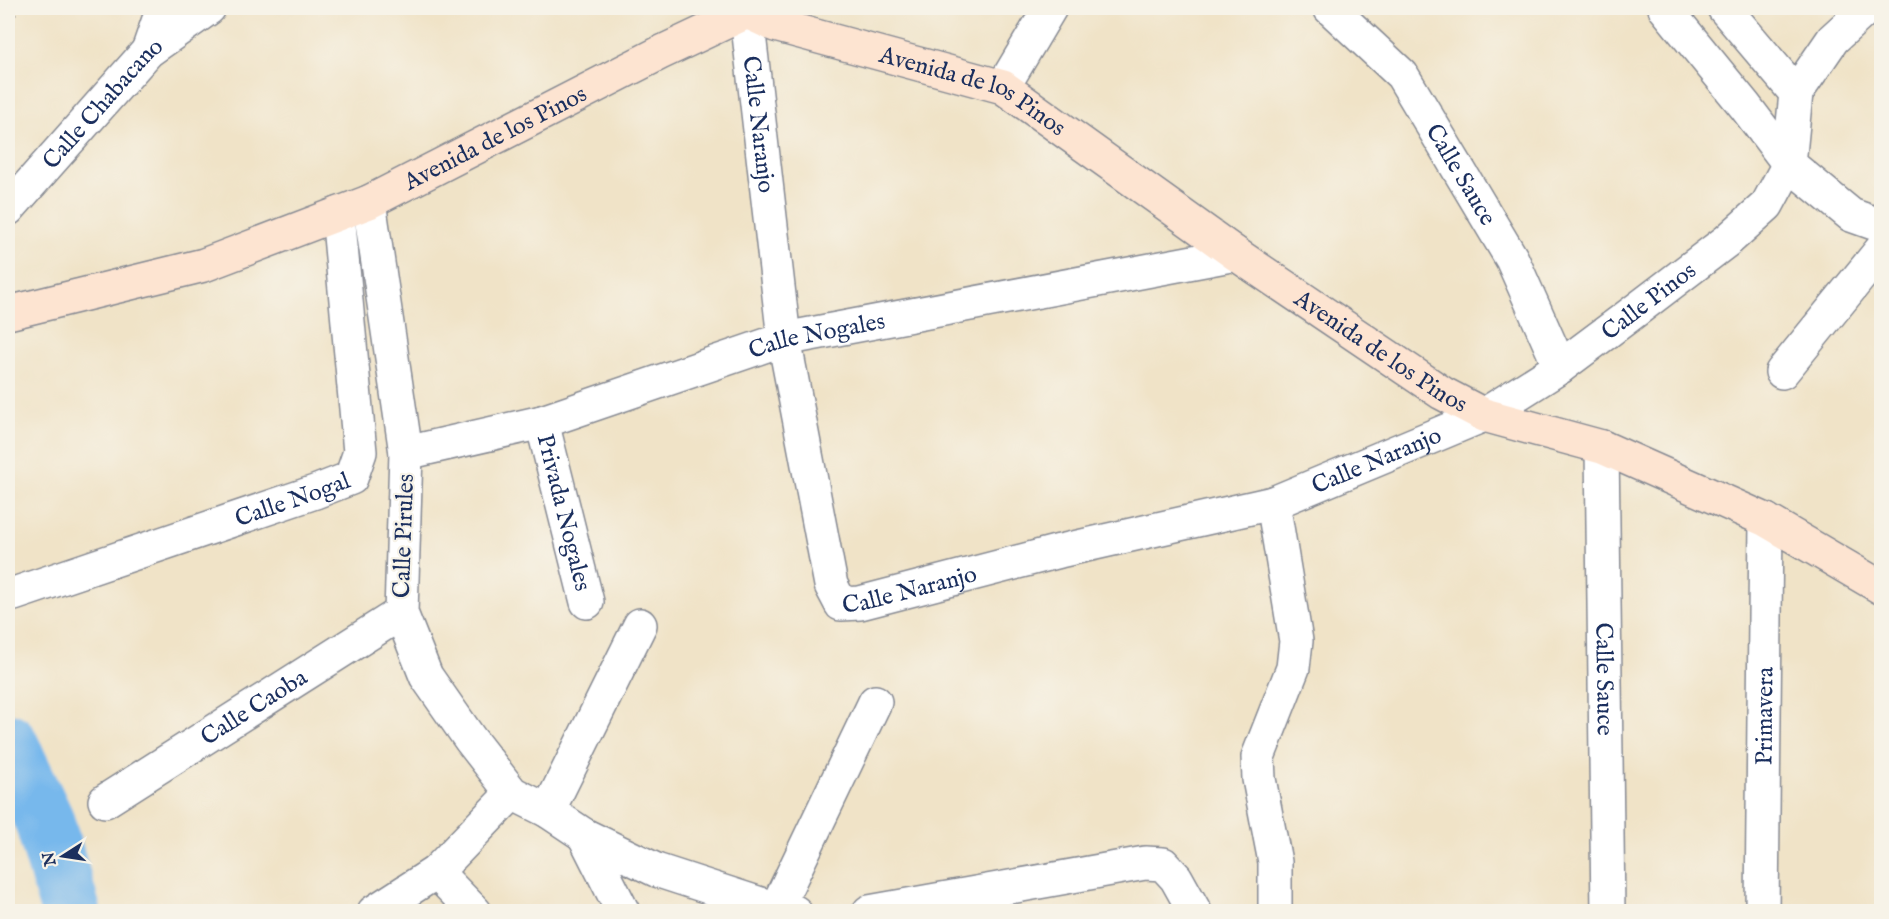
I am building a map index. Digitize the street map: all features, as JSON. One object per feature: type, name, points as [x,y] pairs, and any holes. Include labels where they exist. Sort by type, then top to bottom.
[{"type":"street","points":[[148,51],[163,8]]},
{"type":"street","name":"Calle Chabacano","points":[[8,208],[148,51],[209,8]]},
{"type":"street","points":[[1003,87],[1050,8]]},
{"type":"street","name":"Calle Sauce","points":[[1330,8],[1402,75],[1512,259],[1560,367]]},
{"type":"street","points":[[1665,8],[1789,164],[1851,215],[1881,226]]},
{"type":"street","points":[[1724,8],[1796,93]]},
{"type":"street","points":[[1789,164],[1796,93],[1833,39],[1867,8]]},
{"type":"street","name":"Avenida de los Pinos","points":[[8,313],[204,266],[369,202],[746,10],[775,25],[1003,87],[1236,254],[1442,393],[1484,415],[1602,447],[1766,520],[1881,588]]},
{"type":"street","name":"Calle Naranjo","points":[[746,10],[784,339],[831,585],[841,604],[860,603],[1060,551],[1273,503],[1484,415]]},
{"type":"street","name":"Calle Pinos","points":[[1484,415],[1560,367],[1728,240],[1767,205],[1789,164]]},
{"type":"street","name":"Calle Pirules","points":[[369,202],[406,453],[401,613],[426,676],[470,739],[512,793],[548,811],[584,835],[656,870],[785,910]]},
{"type":"street","name":"Calle Nogal","points":[[14,594],[351,478],[360,452],[338,214]]},
{"type":"street","points":[[1782,372],[1881,249]]},
{"type":"street","name":"Calle Nogales","points":[[406,453],[542,422],[784,339],[1236,254]]},
{"type":"street","name":"Privada Nogales","points":[[542,422],[587,602]]},
{"type":"street","name":"Calle Sauce","points":[[1602,447],[1608,912]]},
{"type":"street","points":[[1273,503],[1296,641],[1293,668],[1258,757],[1259,779],[1275,862],[1275,912]]},
{"type":"street","name":"Primavera","points":[[1762,912],[1766,520]]},
{"type":"street","name":"Calle Caoba","points":[[105,801],[401,613]]},
{"type":"street","points":[[548,811],[640,626]]},
{"type":"street","points":[[785,910],[875,702]]},
{"type":"street","points":[[375,912],[436,872],[512,793]]},
{"type":"street","points":[[584,835],[623,912]]},
{"type":"street","points":[[869,912],[1145,863],[1163,864],[1176,878],[1195,912]]},
{"type":"street","points":[[436,872],[475,912]]},
{"type":"path","points":[[8,32],[17,8]]},
{"type":"waterway","points":[[8,743],[44,820],[71,912]]}]
